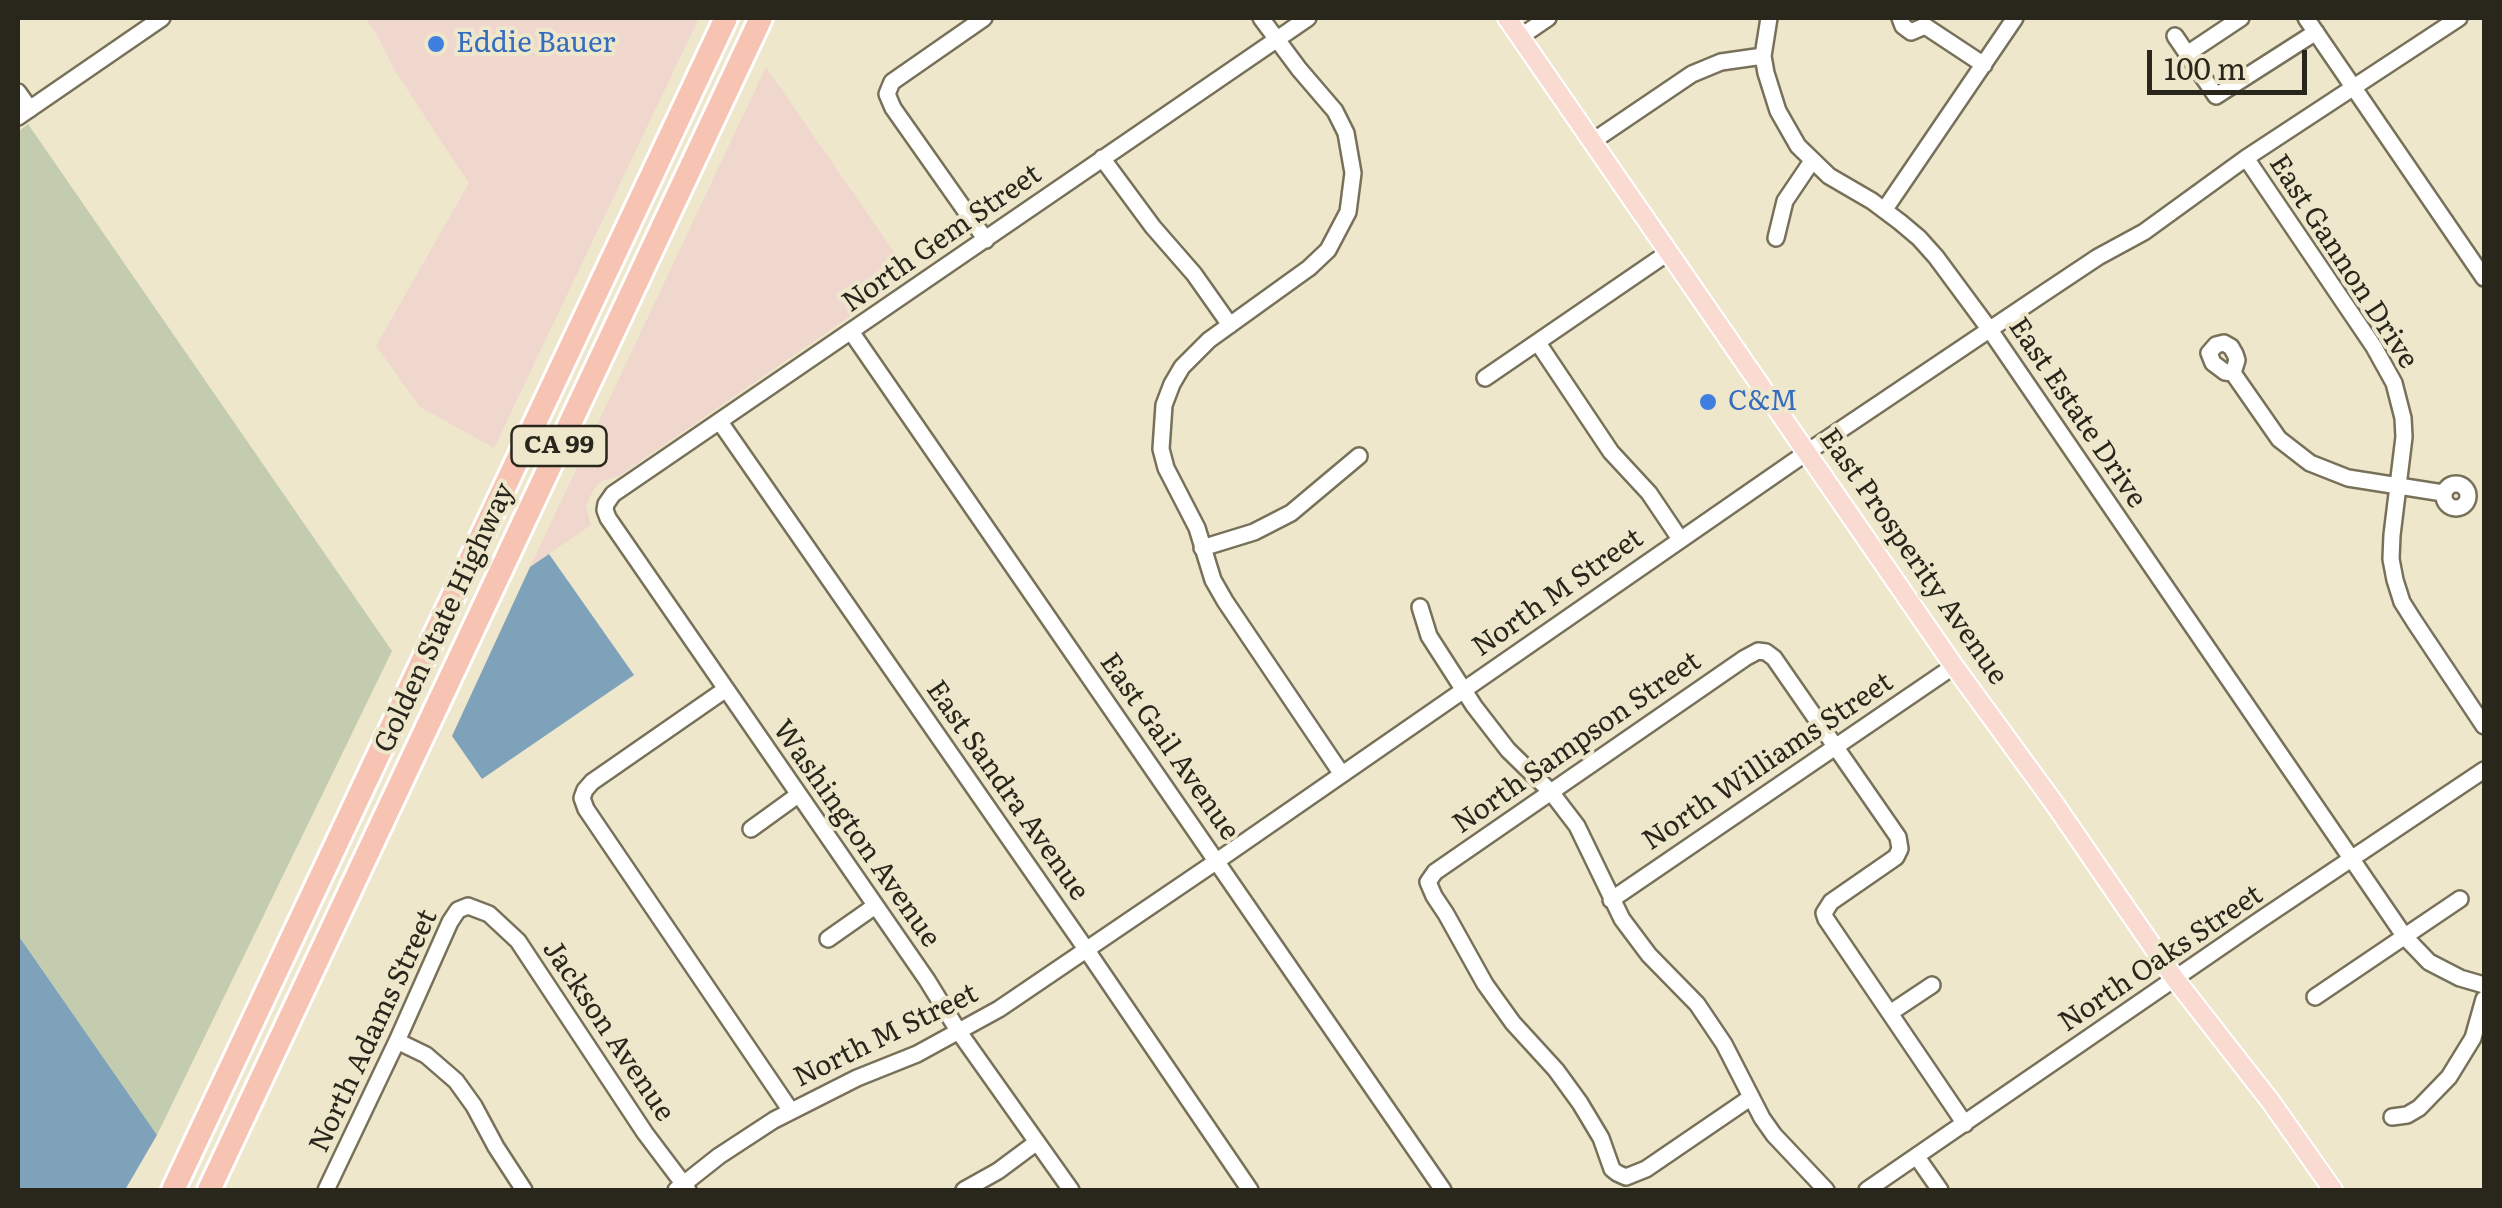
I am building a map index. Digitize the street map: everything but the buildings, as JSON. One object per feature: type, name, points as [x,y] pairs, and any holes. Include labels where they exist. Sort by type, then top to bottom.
[{"type":"highway","name":"Golden State Highway","points":[[174,1190],[726,18]]},
{"type":"highway","name":"Golden State Highway","points":[[209,1190],[761,18]]},
{"type":"highway","points":[[162,1190],[184,1167]]},
{"type":"main road","name":"East Prosperity Avenue","points":[[1515,24],[1954,666],[2175,979],[2271,1102],[2332,1190]]},
{"type":"street","points":[[18,92],[24,113],[162,18]]},
{"type":"street","points":[[984,18],[892,82],[887,94],[986,240]]},
{"type":"street","points":[[1261,18],[1340,122],[1351,153],[1348,212],[1328,250],[1310,268],[1208,340],[1182,367],[1164,406],[1161,449],[1166,468],[1198,528],[1213,580],[1224,601],[1341,773]]},
{"type":"street","name":"North Gem Street","points":[[606,504],[613,494],[1308,18]]},
{"type":"street","points":[[1515,24],[1548,18]]},
{"type":"street","name":"East Estate Drive","points":[[1769,18],[1764,56],[1770,91],[1798,146],[1829,176],[1884,209],[1927,248],[1990,330],[2405,936],[2429,962],[2484,986]]},
{"type":"street","points":[[1900,18],[1912,32],[1925,22],[1984,65]]},
{"type":"street","points":[[1884,209],[2014,18]]},
{"type":"street","points":[[2187,54],[2241,18]]},
{"type":"street","points":[[2306,18],[2484,278]]},
{"type":"street","name":"North M Street","points":[[682,1188],[755,1132],[791,1111],[916,1054],[998,1009],[1806,453],[2088,264],[2144,232],[2246,158],[2459,18]]},
{"type":"street","points":[[2175,36],[2216,96],[2316,32]]},
{"type":"street","points":[[1592,141],[1692,74],[1722,62],[1764,56]]},
{"type":"street","points":[[1102,158],[1230,325]]},
{"type":"street","name":"East Gannon Drive","points":[[2246,158],[2374,347],[2394,383],[2404,437],[2391,559],[2402,602],[2484,726]]},
{"type":"street","points":[[1776,238],[1785,202],[1812,160]]},
{"type":"street","points":[[1485,378],[1669,252]]},
{"type":"street","name":"East Gail Avenue","points":[[852,333],[1443,1190]]},
{"type":"street","points":[[1538,343],[1611,452],[1649,493],[1680,539]]},
{"type":"street","points":[[2233,373],[2279,439],[2310,463],[2348,478],[2443,493]]},
{"type":"street","name":"East Sandra Avenue","points":[[720,422],[1250,1190]]},
{"type":"street","points":[[1202,548],[1254,532],[1290,514],[1360,456]]},
{"type":"street","name":"Washington Avenue","points":[[606,504],[608,518],[1071,1190]]},
{"type":"street","points":[[1420,607],[1430,636],[1474,706],[1577,826],[1622,919],[1711,1023],[1774,1135],[1826,1190]]},
{"type":"street","name":"North Sampson Street","points":[[1750,1098],[1646,1169],[1626,1177],[1612,1168],[1608,1151],[1580,1103],[1556,1070],[1512,1024],[1428,882],[1435,872],[1758,651],[1774,658],[1834,746]]},
{"type":"street","name":"North Williams Street","points":[[1611,900],[1954,666]]},
{"type":"street","points":[[726,689],[592,782],[582,798],[586,810],[791,1111]]},
{"type":"street","points":[[1834,746],[1900,844],[1896,857],[1831,902],[1824,913],[1828,926],[1965,1124]]},
{"type":"street","name":"North Oaks Street","points":[[1868,1190],[2484,770]]},
{"type":"street","points":[[751,829],[798,795]]},
{"type":"street","points":[[2315,997],[2460,899]]},
{"type":"street","points":[[828,939],[875,906]]},
{"type":"street","name":"North Adams Street","points":[[326,1190],[450,922],[458,910],[477,908]]},
{"type":"street","name":"Jackson Avenue","points":[[477,908],[503,925],[518,941],[682,1188]]},
{"type":"street","points":[[1890,1013],[1932,986]]},
{"type":"street","points":[[2392,1117],[2420,1108],[2449,1077],[2473,1038],[2484,999]]},
{"type":"street","points":[[397,1041],[426,1055],[456,1081],[524,1190]]},
{"type":"street","points":[[964,1190],[1037,1142]]},
{"type":"street","points":[[1917,1156],[1940,1190]]},
{"type":"shaded area","points":[[365,18],[699,18],[494,448],[420,407],[376,346],[469,183]]},
{"type":"shaded area","points":[[766,67],[910,275],[619,476],[602,481],[586,505],[591,525],[530,567]]},
{"type":"green space","points":[[28,124],[392,651],[157,1135],[18,935],[18,132]]},
{"type":"water","points":[[549,554],[634,675],[482,779],[452,736],[530,567]]},
{"type":"water","points":[[18,935],[157,1135],[125,1190],[18,1190]]},
{"type":"place","name":"Eddie Bauer","points":[[436,44]]},
{"type":"place","name":"C&M","points":[[1708,402]]}]
